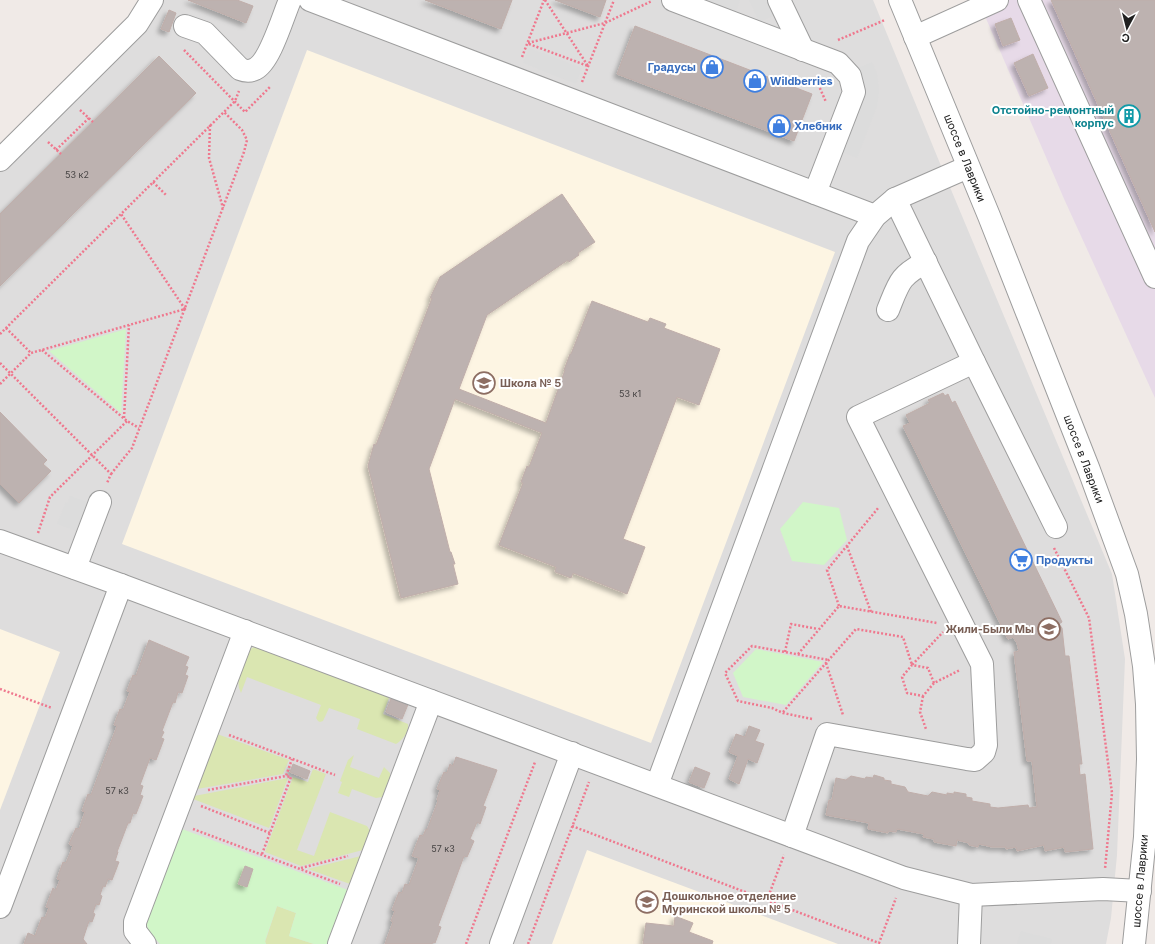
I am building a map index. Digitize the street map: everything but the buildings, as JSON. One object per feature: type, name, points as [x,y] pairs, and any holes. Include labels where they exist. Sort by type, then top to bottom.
[{"type":"street","points":[[0,160],[137,24],[152,0]]},
{"type":"street","points":[[185,26],[205,33],[240,69],[248,72],[256,69],[270,51],[290,0]]},
{"type":"street","points":[[310,0],[875,216]]},
{"type":"street","points":[[673,0],[838,63],[850,76],[854,92],[815,193]]},
{"type":"street","points":[[779,0],[803,50]]},
{"type":"street","points":[[915,37],[997,0]]},
{"type":"street","points":[[1029,0],[1155,277]]},
{"type":"street","name":"шоссе в Лаврики","points":[[902,6],[1087,463],[1127,574],[1136,614],[1144,666],[1151,759],[1134,944]]},
{"type":"street","points":[[657,785],[858,241],[875,216],[895,198],[968,167]]},
{"type":"street","points":[[895,198],[974,362],[1054,536]]},
{"type":"street","points":[[888,310],[900,282],[912,270],[926,262]]},
{"type":"street","points":[[792,836],[827,734],[975,760],[984,752],[986,745],[982,664],[858,417],[974,362]]},
{"type":"street","points":[[75,568],[100,502]]},
{"type":"street","points":[[1,541],[431,700],[904,878],[971,895],[1103,889],[1140,891]]},
{"type":"street","points":[[0,907],[121,585]]},
{"type":"street","points":[[145,944],[135,931],[135,922],[245,631]]},
{"type":"street","points":[[339,944],[431,700]]},
{"type":"street","points":[[501,944],[572,754]]},
{"type":"street","points":[[969,944],[971,895]]},
{"type":"path","points":[[514,78],[545,0]]},
{"type":"path","points":[[545,0],[588,66]]},
{"type":"path","points":[[575,101],[614,0]]},
{"type":"path","points":[[528,43],[605,23],[654,0]]},
{"type":"path","points":[[838,39],[902,6]]},
{"type":"path","points":[[528,43],[588,66]]},
{"type":"path","points":[[803,50],[839,131]]},
{"type":"path","points":[[0,334],[230,106]]},
{"type":"path","points":[[100,502],[111,474],[132,448],[244,152],[247,140],[242,130],[224,112]]},
{"type":"path","points":[[56,150],[89,118]]},
{"type":"path","points":[[210,125],[208,158],[223,209]]},
{"type":"path","points":[[153,182],[167,196]]},
{"type":"path","points":[[121,214],[185,309]]},
{"type":"path","points":[[0,384],[31,353],[185,309]]},
{"type":"path","points":[[124,419],[129,325]]},
{"type":"path","points":[[6,328],[31,353]]},
{"type":"path","points":[[42,350],[124,419],[139,428]]},
{"type":"path","points":[[0,363],[111,474]]},
{"type":"path","points":[[31,552],[50,497],[127,421]]},
{"type":"path","points":[[838,606],[827,570],[882,503]]},
{"type":"path","points":[[1054,536],[1089,618],[1112,793],[1104,873]]},
{"type":"path","points":[[847,546],[871,612]]},
{"type":"path","points":[[838,606],[927,622]]},
{"type":"path","points":[[797,654],[838,606]]},
{"type":"path","points":[[785,652],[791,624],[819,629]]},
{"type":"path","points":[[783,713],[856,629],[903,637],[912,665]]},
{"type":"path","points":[[923,696],[907,692],[902,677],[945,630]]},
{"type":"path","points":[[819,720],[783,713],[772,708],[738,701],[726,673],[752,646],[829,660]]},
{"type":"path","points":[[826,663],[845,719]]},
{"type":"path","points":[[912,665],[928,668],[934,683]]},
{"type":"path","points":[[927,731],[920,712],[923,696],[934,683],[966,668]]},
{"type":"path","points":[[0,689],[72,716]]},
{"type":"path","points":[[209,728],[335,775]]},
{"type":"path","points":[[466,944],[542,742]]},
{"type":"path","points":[[286,776],[292,759]]},
{"type":"path","points":[[528,944],[597,762]]},
{"type":"path","points":[[183,796],[286,776],[291,777],[262,854]]},
{"type":"path","points":[[183,796],[270,833]]},
{"type":"path","points":[[173,822],[359,891]]},
{"type":"path","points":[[572,826],[879,943],[904,878]]},
{"type":"path","points":[[767,900],[792,836]]},
{"type":"path","points":[[299,869],[362,853],[372,857]]},
{"type":"shaded area","points":[[141,0],[873,0],[1112,574],[1125,659],[1117,855],[1111,918],[1106,944],[0,944],[0,148],[137,10]],"holes":[[[307,50],[275,136],[122,544]]]},
{"type":"shaded area","points":[[706,0],[740,0],[736,11]]},
{"type":"shaded area","points":[[749,0],[768,0],[775,15],[759,22]]},
{"type":"shaded area","points":[[978,0],[1155,0],[1155,398],[1065,201]]},
{"type":"shaded area","points":[[529,48],[582,68],[576,84],[523,63]]},
{"type":"shaded area","name":"Школа № 5","points":[[307,50],[835,252],[651,743],[122,544]]},
{"type":"shaded area","points":[[872,62],[877,74],[879,89],[877,106],[857,158],[842,152],[863,88],[858,68]]},
{"type":"shaded area","points":[[70,496],[87,502],[76,531],[57,524]]},
{"type":"shaded area","points":[[0,629],[60,652],[0,810]]},
{"type":"shaded area","name":"Дошкольное отделение Муринской школы № 5","points":[[587,850],[838,944],[552,944]]},
{"type":"shaded area","points":[[1021,931],[1052,939],[1051,944],[1017,944]]},
{"type":"green space","points":[[126,329],[121,413],[49,351]]},
{"type":"green space","points":[[803,502],[839,508],[847,540],[824,565],[792,561],[780,529]]},
{"type":"green space","points":[[257,645],[390,695],[383,714],[408,724],[408,730],[405,736],[396,744],[357,729],[360,719],[329,708],[323,721],[320,722],[316,718],[321,705],[247,677],[241,693],[238,679],[249,650]]},
{"type":"green space","points":[[756,649],[823,662],[786,705],[743,697],[733,673]]},
{"type":"green space","points":[[217,734],[289,760],[283,774],[197,789]]},
{"type":"green space","points":[[354,755],[350,767],[379,778],[384,767],[390,773],[390,778],[382,797],[376,798],[352,789],[349,797],[338,793],[342,782],[340,781],[348,760]]},
{"type":"green space","points":[[313,769],[326,774],[297,850],[314,856],[330,812],[367,826],[370,831],[363,850],[301,866],[265,852],[293,777],[308,782]]},
{"type":"green space","points":[[288,778],[269,828],[193,799],[194,796]]},
{"type":"green space","points":[[182,829],[348,890],[327,944],[314,944],[289,936],[296,913],[277,906],[265,941],[266,944],[160,944],[149,931],[147,921]]},
{"type":"green space","points":[[361,856],[350,884],[308,869]]},
{"type":"green space","points":[[277,906],[296,913],[289,936],[314,944],[266,944],[265,942]]},
{"type":"place","name":"Градусы","points":[[712,67]]},
{"type":"place","name":"Wildberries","points":[[755,81]]},
{"type":"place","name":"Отстойно-ремонтный корпус","points":[[1129,116]]},
{"type":"place","name":"Хлебник","points":[[779,126]]},
{"type":"place","name":"Школа № 5","points":[[484,383]]},
{"type":"place","name":"Продукты","points":[[1021,560]]},
{"type":"place","name":"Жили-Были Мы","points":[[1049,629]]},
{"type":"place","name":"Дошкольное отделение Муринской школы № 5","points":[[647,902]]}]
